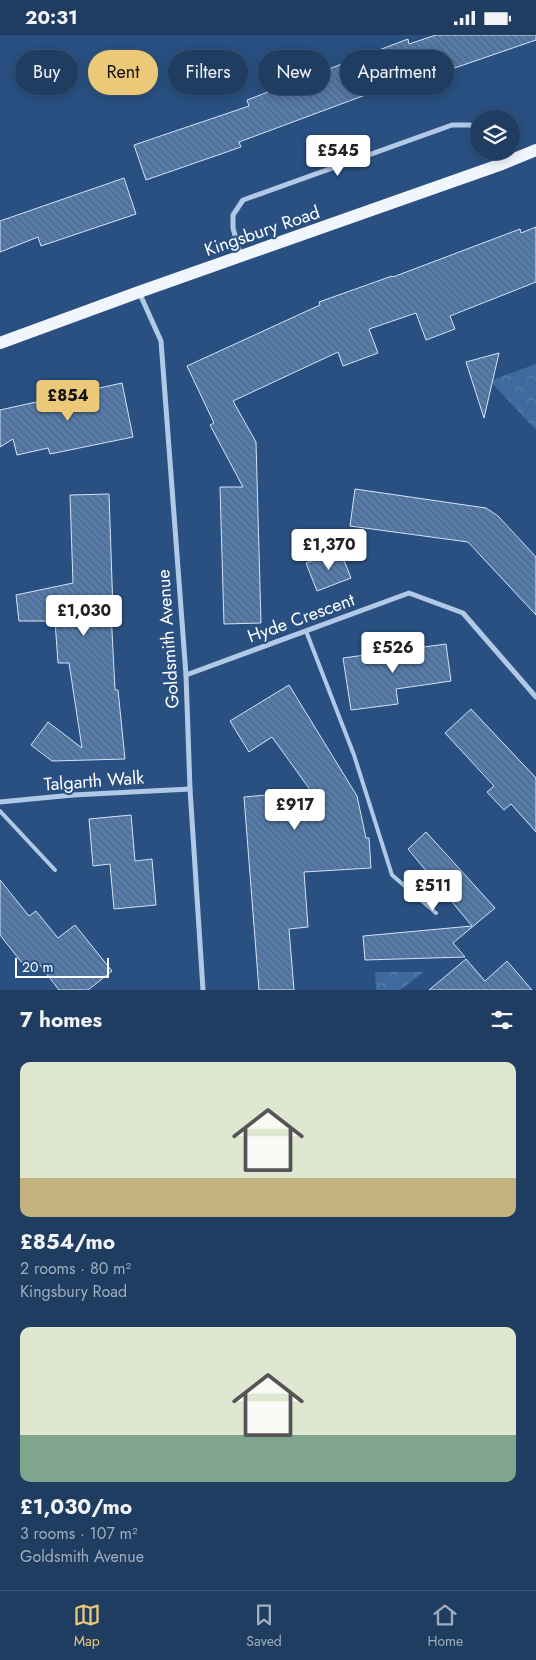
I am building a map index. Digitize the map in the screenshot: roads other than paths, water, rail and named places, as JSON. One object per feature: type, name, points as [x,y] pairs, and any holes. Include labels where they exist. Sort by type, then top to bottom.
[{"type":"main road","name":"Kingsbury Road","points":[[0,343],[536,151]]},
{"type":"street","points":[[241,257],[233,228],[233,215],[243,201],[452,125],[470,125]]},
{"type":"street","points":[[500,160],[502,164]]},
{"type":"street","name":"Goldsmith Avenue","points":[[139,292],[161,341],[186,675],[190,789],[203,990]]},
{"type":"street","name":"Hyde Crescent","points":[[186,675],[409,593],[463,613],[536,697]]},
{"type":"street","name":"Talgarth Walk","points":[[0,802],[73,795],[190,789]]},
{"type":"lane","points":[[306,631],[354,755],[392,875],[436,913]]},
{"type":"lane","points":[[0,811],[55,870]]}]
